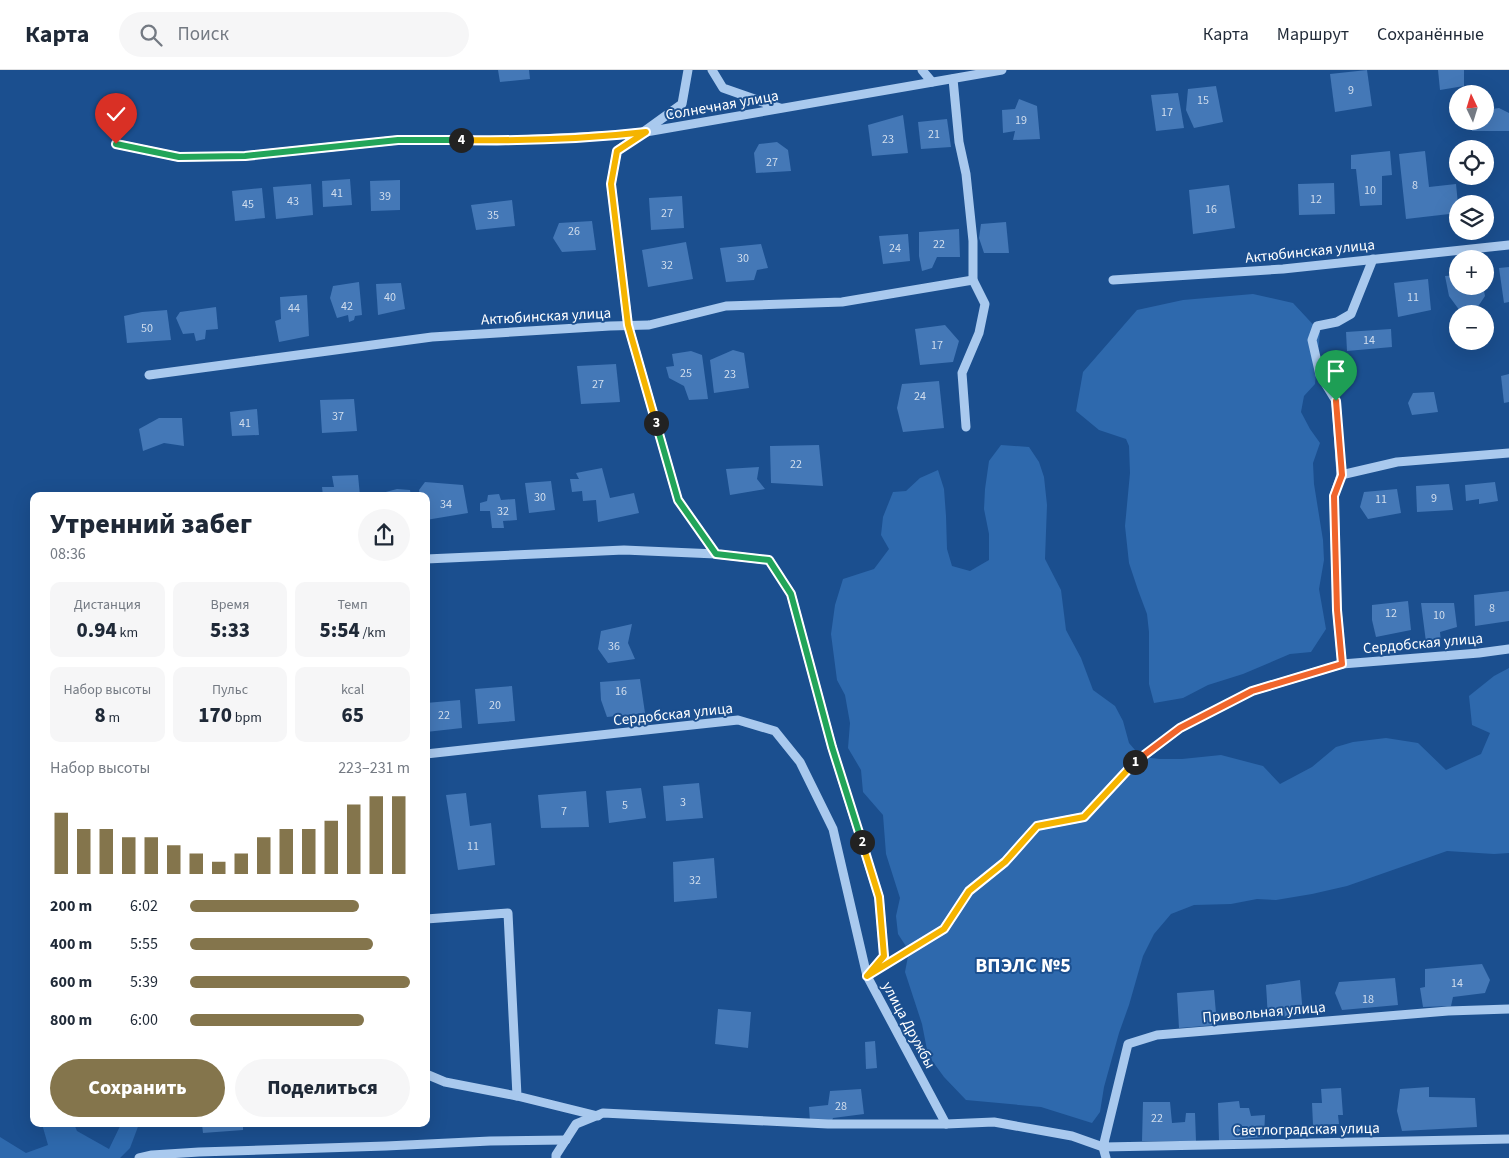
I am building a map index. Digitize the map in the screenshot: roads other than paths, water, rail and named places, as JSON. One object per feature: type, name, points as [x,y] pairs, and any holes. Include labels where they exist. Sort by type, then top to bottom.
[{"type":"street","points":[[688,70],[682,104],[646,132],[617,151],[611,184],[628,325],[678,500],[716,554]]},
{"type":"street","points":[[712,70],[723,88],[780,108]]},
{"type":"street","points":[[922,70],[932,82]]},
{"type":"street","name":"Солнечная улица","points":[[116,144],[179,157],[245,156],[398,140],[497,141],[618,135],[646,132],[1002,70]]},
{"type":"street","points":[[953,79],[959,142],[966,174],[974,242],[973,280],[985,304],[979,333],[962,373],[966,427]]},
{"type":"street","name":"Актюбинская улица","points":[[1113,280],[1283,268],[1509,245]]},
{"type":"street","points":[[1342,664],[1337,610],[1334,496],[1342,475],[1336,401],[1320,375],[1312,340],[1317,326],[1337,322],[1351,314],[1373,259]]},
{"type":"street","name":"Актюбинская улица","points":[[150,375],[432,337],[649,325],[726,306],[842,302],[973,280]]},
{"type":"street","points":[[1342,475],[1397,462],[1509,453]]},
{"type":"street","points":[[430,558],[624,550],[716,554]]},
{"type":"street","name":"улица Дружбы","points":[[716,554],[769,560],[791,594],[832,747],[879,897],[884,956],[867,976],[946,1124]]},
{"type":"street","name":"Сердобская улица","points":[[430,754],[738,720],[775,730],[800,762],[833,830],[867,976],[944,929],[969,891],[1005,862],[1037,826],[1084,817],[1132,764],[1180,728],[1252,691],[1342,664],[1479,653],[1509,648]]},
{"type":"street","points":[[430,919],[508,913],[518,1096]]},
{"type":"street","name":"Привольная улица","points":[[1103,1146],[1128,1044],[1157,1035],[1448,1011],[1509,1009]]},
{"type":"street","points":[[430,1076],[445,1082],[518,1096],[598,1116]]},
{"type":"street","name":"Светлоградская улица","points":[[598,1116],[603,1113],[828,1124],[994,1122],[1072,1136],[1103,1146],[1509,1139]]},
{"type":"street","points":[[556,1158],[556,1155],[576,1124],[598,1116]]},
{"type":"street","points":[[139,1158],[152,1155],[199,1152],[566,1140]]},
{"type":"street","points":[[1103,1146],[1106,1158]]},
{"type":"district","name":"ВПЭЛС №5","points":[[1023,965]]}]
